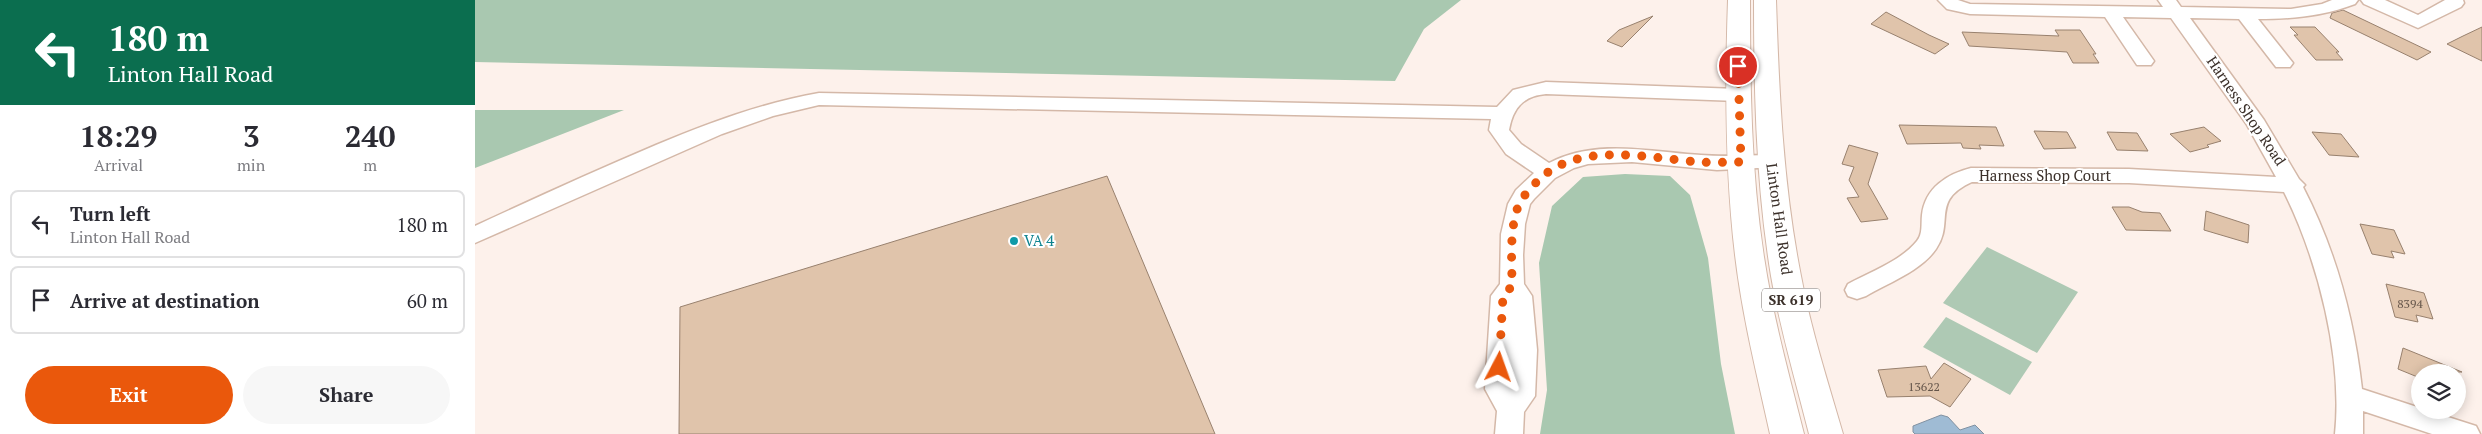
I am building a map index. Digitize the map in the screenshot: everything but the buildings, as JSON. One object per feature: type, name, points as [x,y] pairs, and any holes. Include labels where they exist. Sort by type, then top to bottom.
[{"type":"main road","name":"Linton Hall Road","points":[[1739,0],[1738,95],[1741,162],[1749,256],[1759,315],[1787,434]]},
{"type":"main road","name":"Linton Hall Road","points":[[1765,0],[1767,109],[1771,162],[1779,224],[1794,312],[1826,434]]},
{"type":"street","points":[[1947,0],[1961,8],[1995,5],[2110,11],[2172,6],[2244,13],[2307,12],[2325,9],[2349,0]]},
{"type":"street","points":[[2370,0],[2418,22],[2455,3],[2454,0]]},
{"type":"street","name":"Harness Shop Road","points":[[2172,6],[2263,132],[2293,185],[2314,233],[2332,288],[2343,337],[2349,396],[2349,434]]},
{"type":"street","points":[[2110,11],[2144,61]]},
{"type":"street","points":[[2244,13],[2283,63]]},
{"type":"street","points":[[1548,172],[1528,160],[1503,137],[1499,130],[1503,113],[1514,97],[1526,90],[1535,88],[1738,95]]},
{"type":"street","points":[[475,236],[611,172],[712,130],[776,107],[819,99],[1503,113]]},
{"type":"street","points":[[1510,422],[1499,389],[1503,296],[1512,286],[1512,233],[1519,202],[1538,179],[1563,164],[1600,155],[1641,156],[1701,162],[1771,162]]},
{"type":"street","name":"Harness Shop Court","points":[[1857,290],[1918,254],[1927,245],[1932,234],[1933,213],[1945,189],[1957,179],[1971,175],[2129,176],[2293,185]]},
{"type":"street","points":[[2349,396],[2466,434]]},
{"type":"green space","points":[[475,0],[1461,0],[1424,29],[1395,81],[475,62]]},
{"type":"green space","points":[[475,110],[624,110],[475,168]]},
{"type":"green space","points":[[1625,174],[1670,176],[1690,195],[1708,258],[1721,364],[1735,434],[1540,434],[1547,390],[1539,263],[1552,206],[1583,177]]},
{"type":"green space","points":[[1987,247],[2078,292],[2037,353],[1943,303]]},
{"type":"green space","points":[[1946,317],[2032,362],[2010,395],[1923,347]]},
{"type":"water","points":[[1941,415],[1948,417],[1960,430],[1975,425],[1984,434],[1915,434],[1913,432],[1913,426]]},
{"type":"place","name":"VA 4","points":[[1014,241]]},
{"type":"route","points":[[1499,367],[1503,296],[1512,286],[1512,233],[1519,202],[1538,179],[1563,164],[1581,158],[1600,155],[1641,156],[1701,162],[1741,162],[1738,66]]}]
